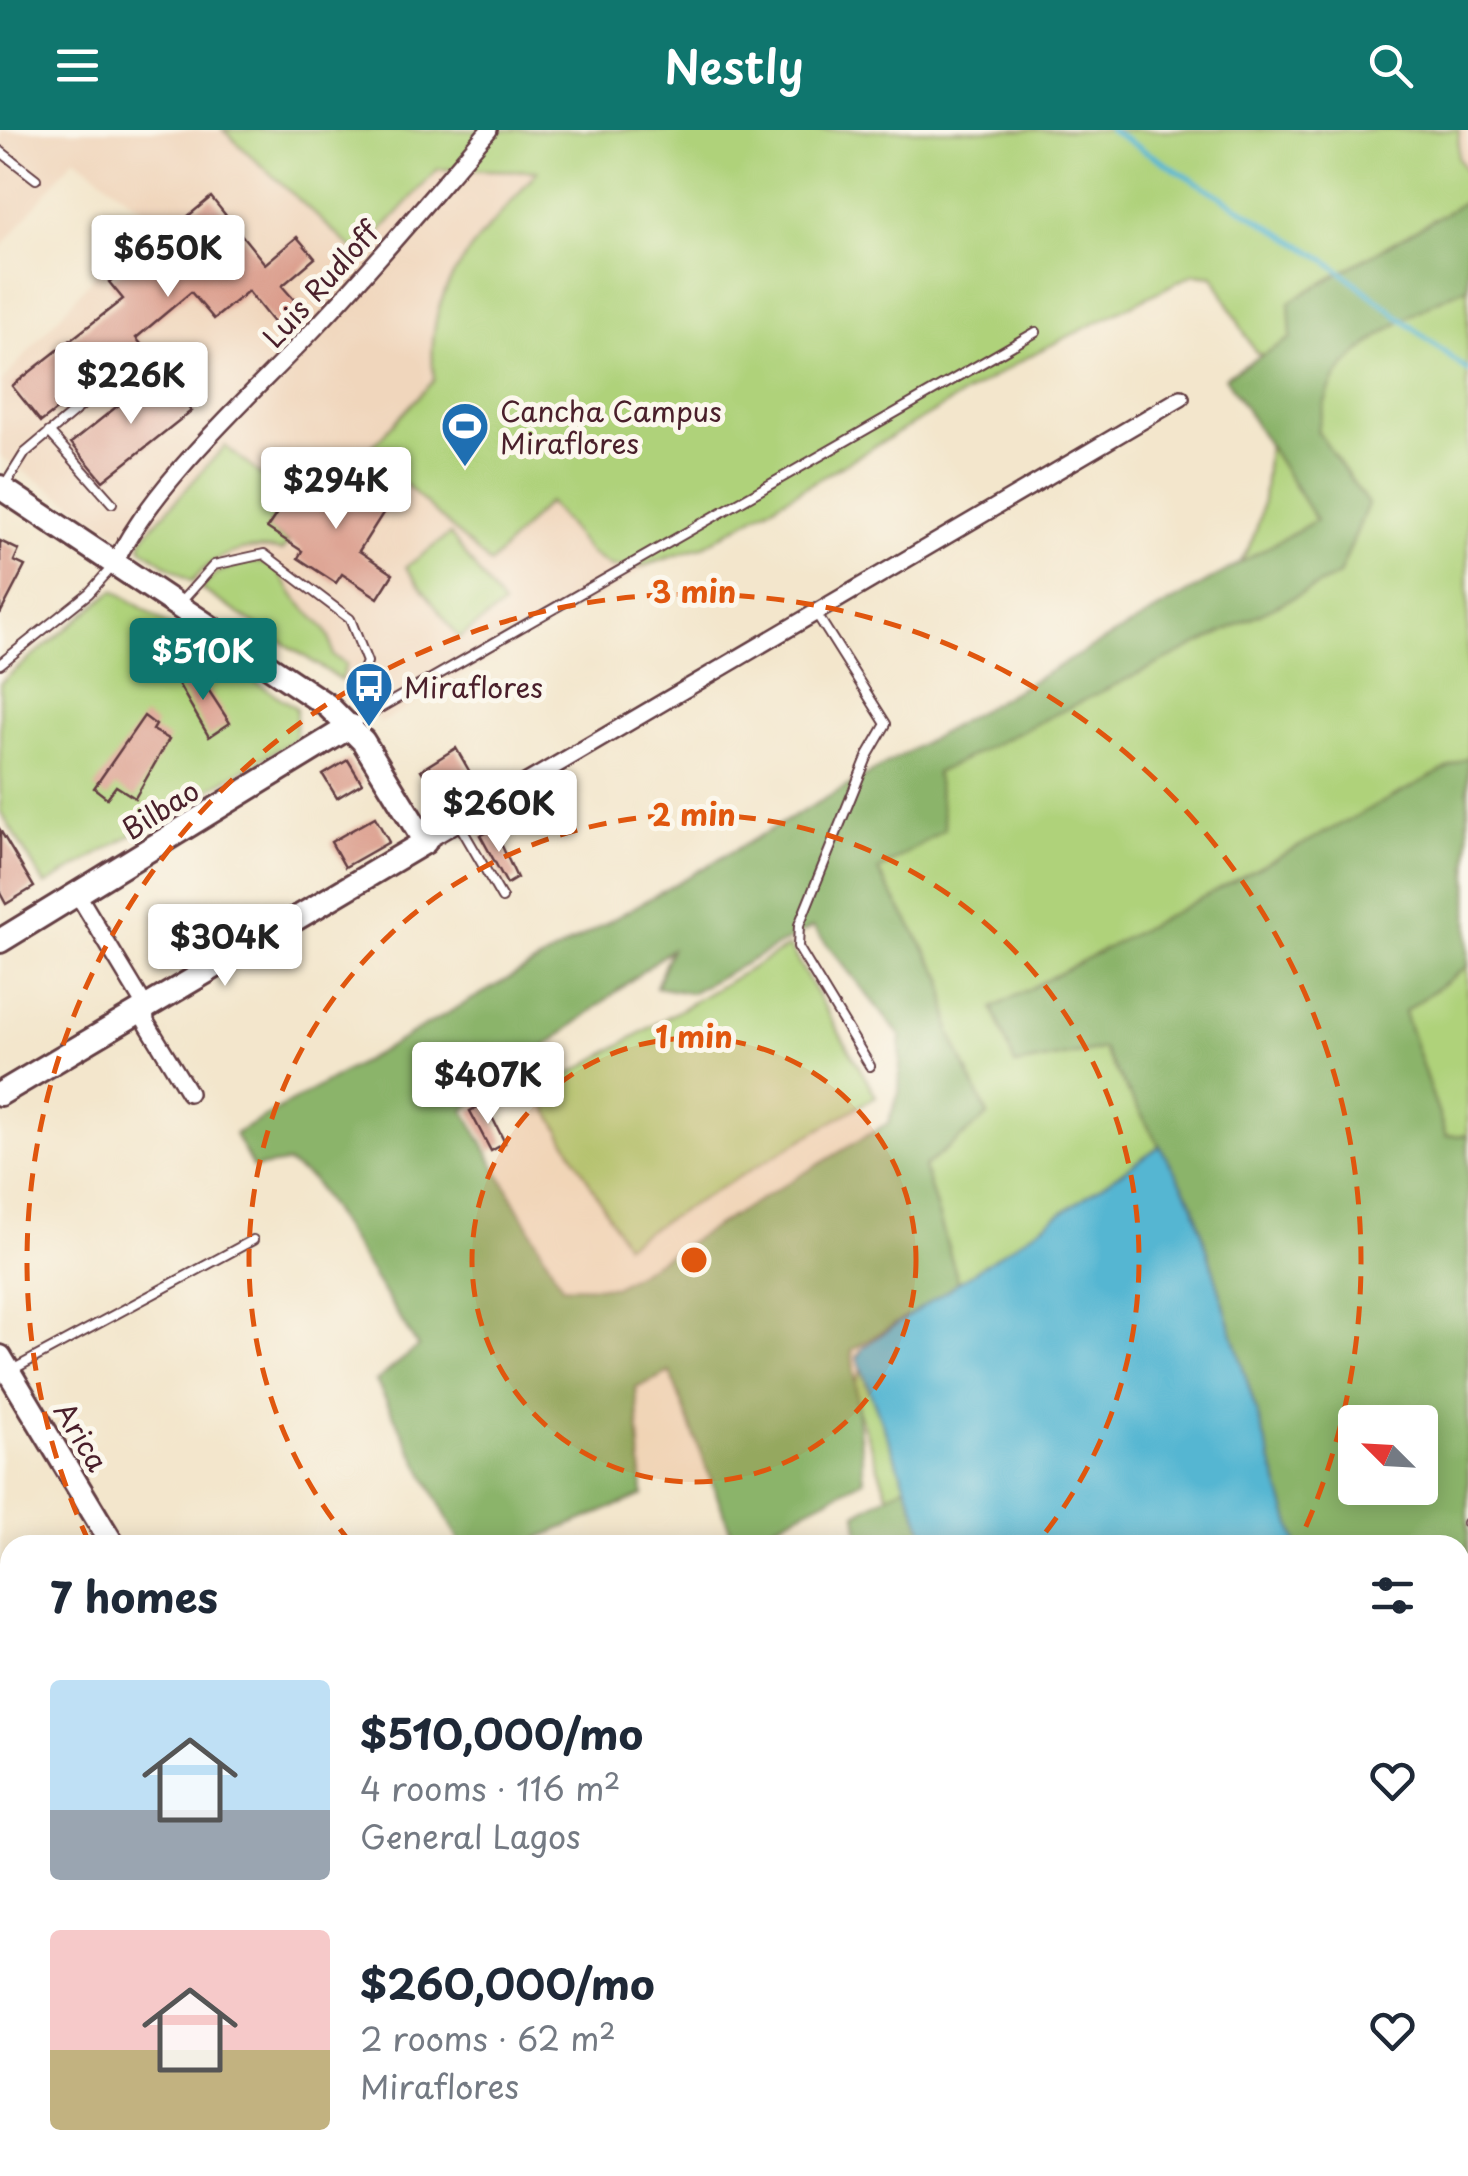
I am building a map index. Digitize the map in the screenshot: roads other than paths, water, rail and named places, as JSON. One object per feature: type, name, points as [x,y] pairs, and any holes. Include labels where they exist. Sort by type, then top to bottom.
[{"type":"main road","points":[[0,1094],[425,842],[350,726],[298,683],[1,488]]},
{"type":"main road","name":"Bilbao","points":[[0,942],[350,726]]},
{"type":"main road","name":"Arica","points":[[4,1365],[107,1535]]},
{"type":"street","name":"Luis Rudloff","points":[[114,565],[126,537],[169,486],[338,304],[489,130]]},
{"type":"street","points":[[425,842],[1181,398]]},
{"type":"street","points":[[78,896],[145,1006],[146,1022],[189,1093]]},
{"type":"lane","points":[[0,151],[36,180]]},
{"type":"lane","points":[[350,726],[1036,332]]},
{"type":"lane","points":[[1,488],[25,452],[130,364]]},
{"type":"lane","points":[[49,432],[112,503]]},
{"type":"lane","points":[[177,606],[214,566],[264,554],[350,619],[368,662],[357,686]]},
{"type":"lane","points":[[0,664],[89,593],[114,565]]},
{"type":"lane","points":[[816,614],[886,724],[868,755],[799,925],[798,947],[870,1066]]},
{"type":"lane","points":[[458,822],[502,898]]},
{"type":"lane","points":[[4,1365],[252,1240]]},
{"type":"water","points":[[1160,1146],[1193,1203],[1294,1535],[925,1535],[857,1358],[863,1347]]},
{"type":"waterway","points":[[1110,130],[1326,260],[1468,371]]},
{"type":"place","name":"Cancha Campus Miraflores","points":[[465,468]]},
{"type":"place","name":"Miraflores","points":[[369,728]]}]
